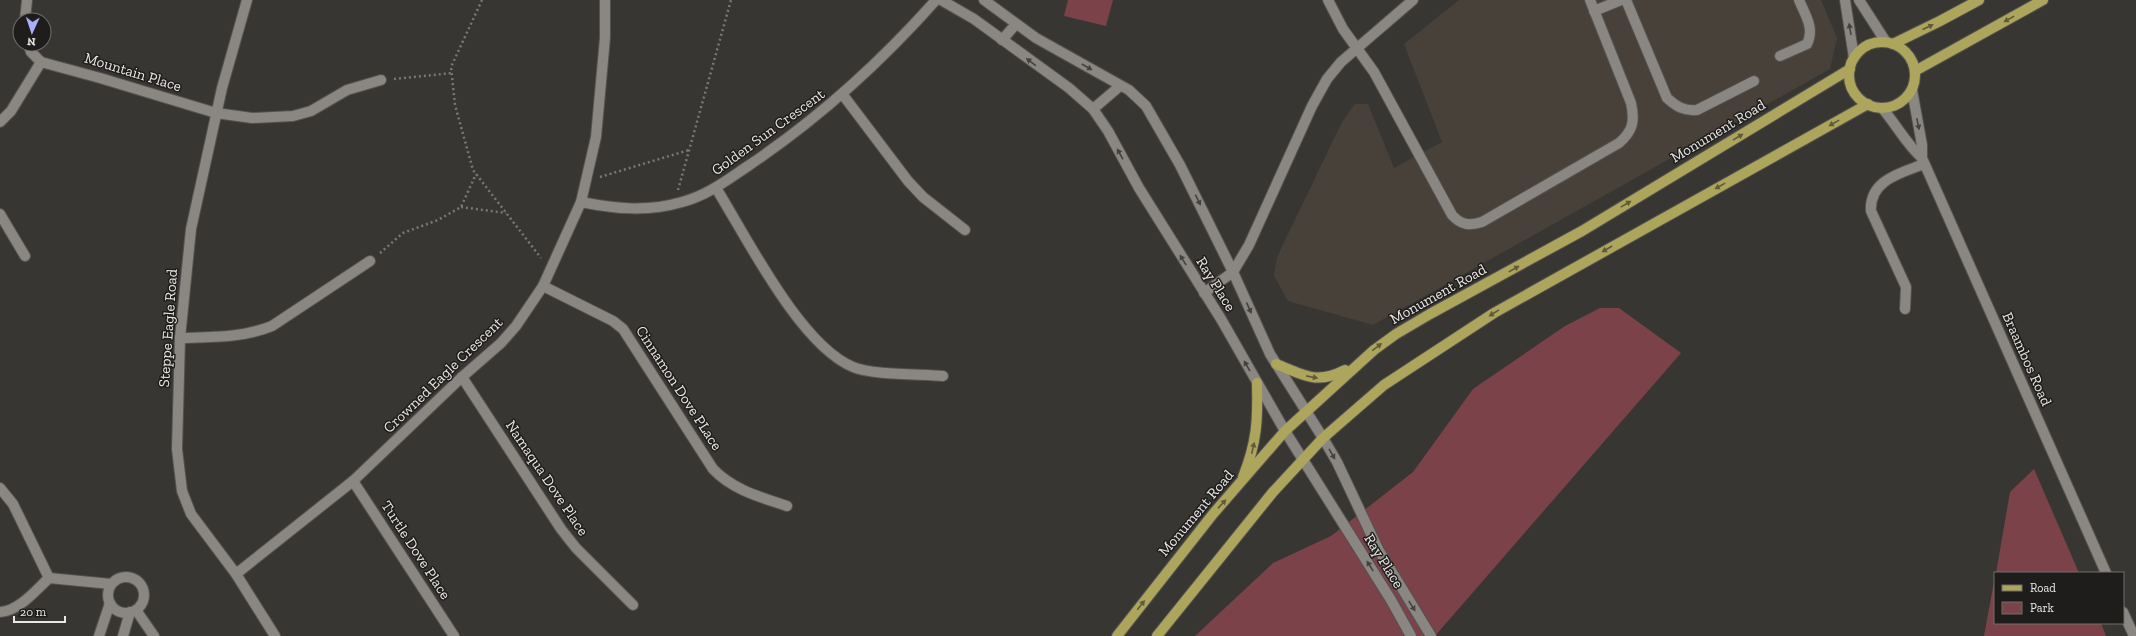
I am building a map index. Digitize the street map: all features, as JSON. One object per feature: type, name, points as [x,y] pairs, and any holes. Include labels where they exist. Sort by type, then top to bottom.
[{"type":"main road","points":[[1889,43],[1907,55],[1915,71],[1915,81],[1912,90],[1899,104],[1882,108],[1862,101],[1854,92],[1850,81],[1850,69],[1854,58],[1862,49],[1873,44],[1889,43],[1940,21],[1978,0]]},
{"type":"main road","points":[[1915,71],[2043,0]]},
{"type":"main road","name":"Monument Road","points":[[1117,636],[1213,514],[1285,431],[1356,364],[1396,334],[1582,231],[1850,69]]},
{"type":"main road","points":[[1157,636],[1273,492],[1323,438],[1384,385],[1494,313],[1868,104]]},
{"type":"main road","points":[[1276,364],[1310,377],[1320,378],[1331,377],[1356,364]]},
{"type":"main road","points":[[1240,484],[1252,454],[1256,435],[1257,383]]},
{"type":"street","points":[[26,12],[27,0]]},
{"type":"street","name":"Steppe Eagle Road","points":[[247,0],[216,113],[191,228],[180,338],[176,449],[182,491],[191,514],[236,574],[275,636]]},
{"type":"street","name":"Crowned Eagle Crescent","points":[[236,574],[353,481],[511,332],[543,286],[581,202],[596,137],[605,38],[605,0]]},
{"type":"street","name":"Golden Sun Crescent","points":[[581,202],[627,210],[654,208],[675,204],[716,188],[779,145],[843,95],[909,30],[936,0]]},
{"type":"street","name":"Ray Place","points":[[941,0],[974,19],[1069,88],[1093,109],[1285,431],[1391,600],[1411,636]]},
{"type":"street","name":"Ray Place","points":[[984,0],[1036,38],[1129,90],[1146,106],[1180,165],[1233,272],[1276,364],[1337,462],[1378,549],[1432,636]]},
{"type":"street","points":[[1328,0],[1343,30],[1358,48],[1374,72],[1452,215],[1458,222],[1464,225],[1473,225],[1482,222],[1619,143],[1632,130],[1634,120],[1631,103],[1594,4],[1621,0]]},
{"type":"street","points":[[1204,293],[1233,272],[1249,245],[1312,106],[1327,79],[1341,62],[1414,0]]},
{"type":"street","points":[[1626,0],[1667,98],[1677,107],[1688,110],[1697,110],[1754,81]]},
{"type":"street","points":[[1780,56],[1807,44],[1811,37],[1811,28],[1799,0]]},
{"type":"street","points":[[1845,0],[1854,58]]},
{"type":"street","points":[[1859,0],[1889,43]]},
{"type":"street","points":[[1002,40],[1016,24]]},
{"type":"street","points":[[0,122],[11,111],[41,62],[31,52]]},
{"type":"street","name":"Mountain Place","points":[[41,62],[216,113],[252,118],[293,116],[311,111],[347,90],[381,80]]},
{"type":"street","points":[[1093,109],[1120,86]]},
{"type":"street","name":"Braambos Road","points":[[1912,90],[1922,145],[1923,161]]},
{"type":"street","points":[[843,95],[918,192],[965,230]]},
{"type":"street","name":"Braambos Road","points":[[1882,108],[1895,122],[1913,150],[1923,161],[2106,572]]},
{"type":"street","points":[[1905,308],[1906,287],[1871,211],[1871,203],[1872,197],[1879,186],[1887,179],[1923,161]]},
{"type":"street","points":[[716,188],[787,304],[818,343],[840,361],[854,368],[868,371],[943,376]]},
{"type":"street","points":[[0,214],[25,256]]},
{"type":"street","points":[[180,338],[238,336],[272,326],[370,261]]},
{"type":"street","name":"Cinnamon Dove PLace","points":[[543,286],[613,321],[623,329],[713,469],[725,481],[740,490],[787,506]]},
{"type":"street","name":"Namaqua Dove Place","points":[[462,377],[561,529],[576,548],[633,605]]},
{"type":"street","name":"Turtle Dove Place","points":[[353,481],[454,636]]},
{"type":"street","points":[[0,488],[13,504],[50,578]]},
{"type":"street","points":[[128,576],[139,582],[144,593],[141,606],[133,611],[118,612],[110,603],[107,595],[111,584],[121,577],[128,576]]},
{"type":"street","points":[[0,612],[5,612],[18,605],[50,578],[111,584]]},
{"type":"street","points":[[99,636],[110,603]]},
{"type":"street","points":[[123,636],[133,611]]},
{"type":"street","points":[[133,611],[154,636]]},
{"type":"street","points":[[2124,614],[2134,636]]},
{"type":"path","points":[[482,0],[451,67],[455,106],[473,170],[550,270]]},
{"type":"path","points":[[675,204],[731,0]]},
{"type":"path","points":[[381,80],[452,72]]},
{"type":"path","points":[[586,182],[689,150]]},
{"type":"path","points":[[370,261],[403,233],[438,220],[461,206],[476,174]]},
{"type":"path","points":[[461,206],[506,213]]},
{"type":"shaded area","points":[[1459,0],[1821,0],[1837,38],[1830,69],[1373,325],[1288,301],[1274,276],[1277,257],[1342,122],[1355,104],[1368,104],[1394,168],[1442,142],[1404,44]]},
{"type":"green space","points":[[1068,0],[1113,0],[1106,26],[1064,16]]},
{"type":"green space","points":[[1600,308],[1619,308],[1681,353],[1435,636],[1195,636],[1273,563],[1331,536],[1413,472],[1473,389],[1565,326]]},
{"type":"green space","points":[[2034,469],[2079,572],[1996,572],[2010,492]]},
{"type":"green space","points":[[1994,581],[1994,624],[2101,624],[2106,636],[1984,636]]}]
